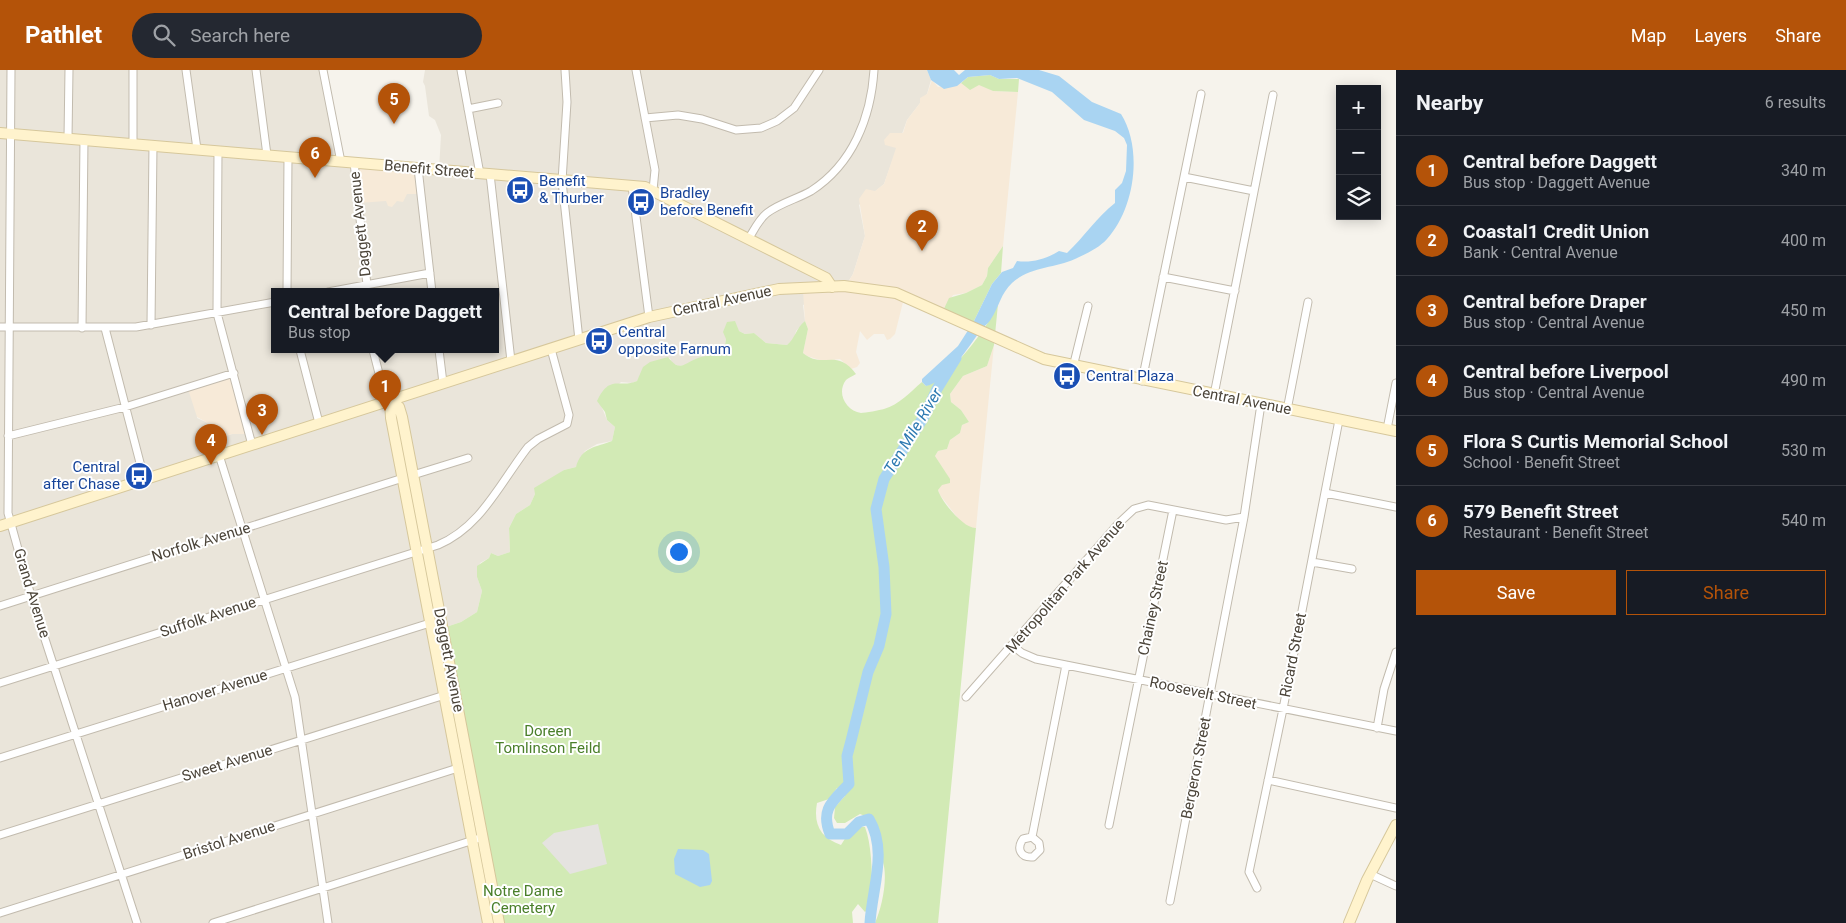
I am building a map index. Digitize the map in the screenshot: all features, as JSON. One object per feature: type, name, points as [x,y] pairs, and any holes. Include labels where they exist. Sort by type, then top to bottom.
[{"type":"street","name":"Grand Avenue","points":[[11,70],[5,133],[10,328],[8,513],[31,596],[55,665],[137,923]]},
{"type":"street","points":[[68,138],[69,70]]},
{"type":"street","points":[[133,70],[133,143]]},
{"type":"street","points":[[186,70],[197,149]]},
{"type":"street","points":[[256,70],[267,155]]},
{"type":"street","points":[[323,70],[341,162]]},
{"type":"street","points":[[461,70],[468,109],[485,174],[511,361]]},
{"type":"street","points":[[565,70],[567,102],[562,180],[579,340]]},
{"type":"street","points":[[636,70],[656,176],[653,190]]},
{"type":"street","points":[[645,118],[678,114],[702,119],[736,130],[761,128],[777,121],[794,108],[819,70]]},
{"type":"street","points":[[749,238],[766,214],[813,189],[832,173],[846,156],[858,138],[870,105],[874,70]]},
{"type":"street","points":[[1142,380],[1201,94]]},
{"type":"street","points":[[1214,395],[1273,95]]},
{"type":"street","points":[[468,109],[498,103]]},
{"type":"street","name":"Benefit Street","points":[[5,133],[632,186],[653,190],[749,238],[826,278],[832,287]]},
{"type":"street","points":[[82,328],[84,139]]},
{"type":"street","points":[[150,325],[153,145]]},
{"type":"street","points":[[218,151],[217,312],[252,445]]},
{"type":"street","points":[[287,288],[288,157]]},
{"type":"street","name":"Daggett Avenue","points":[[354,162],[367,285]]},
{"type":"street","points":[[418,168],[432,288]]},
{"type":"street","points":[[1184,177],[1254,191]]},
{"type":"street","points":[[632,186],[649,317]]},
{"type":"street","points":[[361,288],[367,285],[430,273]]},
{"type":"street","points":[[1163,277],[1234,291]]},
{"type":"street","name":"Central Avenue","points":[[0,526],[144,478],[649,317],[780,289],[864,287],[896,293],[1028,353],[1073,367],[1391,430]]},
{"type":"street","points":[[1287,410],[1308,302]]},
{"type":"street","points":[[0,327],[105,328],[150,325],[271,303]]},
{"type":"street","points":[[1073,367],[1088,306]]},
{"type":"street","points":[[105,328],[144,478]]},
{"type":"street","name":"Suffolk Avenue","points":[[0,683],[448,541],[469,526],[528,447],[538,439],[567,424],[569,415],[551,349]]},
{"type":"street","points":[[301,353],[319,423]]},
{"type":"street","name":"Daggett Avenue","points":[[374,353],[384,392],[390,400],[391,418],[427,547],[499,923]]},
{"type":"street","points":[[439,353],[443,383]]},
{"type":"street","points":[[8,436],[124,407],[234,373]]},
{"type":"street","points":[[1391,430],[1396,383]]},
{"type":"street","points":[[1244,517],[1261,404]]},
{"type":"street","name":"Ricard Street","points":[[1257,888],[1249,872],[1283,709],[1339,420]]},
{"type":"street","points":[[219,455],[295,698],[328,923]]},
{"type":"street","name":"Norfolk Avenue","points":[[0,606],[468,458]]},
{"type":"street","name":"Daggett Avenue","points":[[408,477],[416,550],[488,923]]},
{"type":"street","points":[[1325,493],[1396,507]]},
{"type":"street","name":"Metropolitan Park Avenue","points":[[966,697],[1130,513],[1148,506],[1226,520],[1244,517]]},
{"type":"street","name":"Chainey Street","points":[[1109,824],[1173,510]]},
{"type":"street","name":"Bergeron Street","points":[[1170,901],[1244,517]]},
{"type":"street","points":[[1312,562],[1352,569]]},
{"type":"street","name":"Hanover Avenue","points":[[0,758],[430,623]]},
{"type":"street","name":"Roosevelt Street","points":[[1013,646],[1028,656],[1066,665],[1396,731]]},
{"type":"street","points":[[1377,728],[1384,689],[1396,652]]},
{"type":"street","points":[[1032,837],[1066,665]]},
{"type":"street","name":"Sweet Avenue","points":[[0,835],[455,692]]},
{"type":"street","name":"Bristol Avenue","points":[[0,913],[458,768]]},
{"type":"street","points":[[1268,780],[1396,808]]},
{"type":"street","points":[[1349,923],[1370,874],[1396,825]]},
{"type":"street","points":[[213,923],[483,837]]},
{"type":"street","points":[[1370,874],[1396,886]]},
{"type":"shaded area","points":[[0,70],[324,70],[341,162],[354,164],[386,201],[397,201],[404,197],[419,170],[439,170],[441,135],[435,120],[429,116],[423,82],[425,70],[927,70],[931,80],[927,94],[907,120],[884,184],[859,205],[865,236],[853,274],[845,287],[803,305],[805,321],[796,331],[794,340],[787,345],[766,343],[754,333],[745,334],[739,331],[726,339],[724,351],[714,356],[696,359],[686,365],[679,366],[672,363],[670,358],[642,373],[637,381],[632,383],[621,382],[600,403],[607,420],[615,427],[612,441],[597,444],[585,451],[576,467],[564,470],[556,476],[535,494],[530,505],[516,514],[509,528],[510,552],[498,556],[491,553],[489,558],[480,563],[477,577],[482,591],[477,612],[461,622],[443,628],[499,923],[0,923]],"holes":[[[198,413],[232,434],[208,442],[210,427],[206,422],[197,418]]]},
{"type":"shaded area","points":[[932,80],[938,87],[961,83],[982,85],[993,91],[1018,92],[1003,246],[988,268],[987,276],[982,285],[966,293],[953,295],[942,313],[904,298],[895,334],[890,339],[887,340],[884,334],[874,334],[867,340],[860,331],[856,352],[860,363],[857,367],[851,369],[840,359],[823,361],[807,356],[803,353],[808,329],[805,321],[803,291],[845,287],[853,274],[865,236],[859,199],[866,189],[875,191],[884,184],[896,148],[885,145],[884,140],[890,133],[903,133],[907,120],[920,103],[920,98],[927,94]]},
{"type":"shaded area","points":[[357,164],[417,169],[421,194],[407,194],[403,202],[397,201],[392,207],[388,206],[386,201],[359,203]]},
{"type":"shaded area","points":[[994,345],[976,528],[971,528],[960,521],[940,495],[938,490],[947,475],[935,456],[938,451],[947,449],[950,440],[960,433],[962,425],[969,422],[961,410],[951,402],[950,394],[963,376],[987,366]]},
{"type":"shaded area","points":[[233,375],[249,434],[232,434],[206,442],[203,431],[209,427],[206,422],[197,417],[188,389]]},
{"type":"shaded area","points":[[598,824],[607,864],[570,874],[542,843],[554,833]]},
{"type":"green space","points":[[990,75],[999,79],[1019,79],[1018,92],[993,91],[979,85],[970,90],[961,83],[968,77]]},
{"type":"green space","points":[[1003,246],[1001,273],[992,284],[974,321],[969,326],[942,313],[949,298],[966,293],[982,285],[987,276],[988,268]]},
{"type":"green space","points":[[998,304],[994,345],[987,366],[963,376],[950,394],[951,402],[961,410],[969,422],[962,425],[960,433],[950,440],[947,449],[938,451],[935,456],[950,479],[950,483],[942,485],[938,490],[940,495],[959,519],[965,524],[976,528],[938,923],[875,923],[885,885],[883,862],[877,852],[876,829],[872,821],[860,814],[845,823],[837,823],[834,818],[835,807],[845,796],[845,787],[837,788],[829,799],[817,803],[816,818],[820,830],[828,839],[841,845],[853,826],[865,827],[868,835],[871,855],[872,906],[865,912],[858,904],[852,912],[853,923],[503,923],[443,628],[461,622],[477,612],[482,591],[477,577],[477,566],[489,558],[491,553],[498,556],[510,552],[509,528],[516,514],[530,505],[535,494],[534,488],[564,470],[576,467],[578,460],[590,449],[612,441],[615,427],[607,420],[605,412],[597,401],[602,392],[611,384],[625,384],[637,381],[643,367],[650,362],[668,357],[679,366],[698,358],[724,351],[726,339],[723,332],[727,322],[735,321],[739,331],[745,334],[754,333],[766,343],[787,345],[805,321],[808,329],[803,353],[817,360],[836,360],[842,362],[849,366],[856,374],[846,380],[843,385],[842,396],[847,405],[856,412],[861,413],[882,409],[899,401],[922,382],[926,386],[946,373],[977,338]]},
{"type":"water","points":[[927,70],[954,70],[959,75],[965,70],[1039,70],[1059,76],[1092,102],[1121,114],[1128,128],[1134,161],[1130,195],[1117,226],[1107,239],[1096,248],[1079,257],[1026,274],[1012,283],[1005,291],[990,320],[957,362],[942,378],[926,386],[922,379],[958,346],[974,321],[992,284],[1002,272],[1013,268],[1017,261],[1039,260],[1059,251],[1067,253],[1102,214],[1115,203],[1115,190],[1122,183],[1126,171],[1127,145],[1124,138],[1115,131],[1084,120],[1052,92],[1017,78],[999,79],[990,75],[968,77],[957,86],[944,89],[931,80]]},
{"type":"water","points":[[678,849],[703,850],[709,854],[712,881],[710,885],[700,887],[675,874],[674,859]]},
{"type":"waterway","name":"Ten Mile River","points":[[870,923],[878,857],[875,831],[869,819],[859,822],[847,834],[830,834],[826,818],[833,801],[849,784],[847,756],[868,672],[879,646],[886,614],[884,567],[876,509],[884,479],[925,415],[937,389],[956,358]]},
{"type":"place","name":"Flora S Curtis Memorial School","points":[[394,124]]},
{"type":"place","name":"579 Benefit Street","points":[[315,178]]},
{"type":"place","name":"Benefit & Thurber","points":[[520,190]]},
{"type":"place","name":"Bradley before Benefit","points":[[641,202]]},
{"type":"place","name":"Coastal1 Credit Union","points":[[922,251]]},
{"type":"place","name":"Central opposite Farnum","points":[[599,341]]},
{"type":"place","name":"Central Plaza","points":[[1067,376]]},
{"type":"place","name":"Central before Daggett","points":[[385,411]]},
{"type":"place","name":"Central before Draper","points":[[262,435]]},
{"type":"place","name":"Central before Liverpool","points":[[211,465]]},
{"type":"place","name":"Central after Chase","points":[[139,476]]},
{"type":"park label","name":"Doreen Tomlinson Feild","points":[[548,740]]},
{"type":"park label","name":"Notre Dame Cemetery","points":[[523,900]]}]
